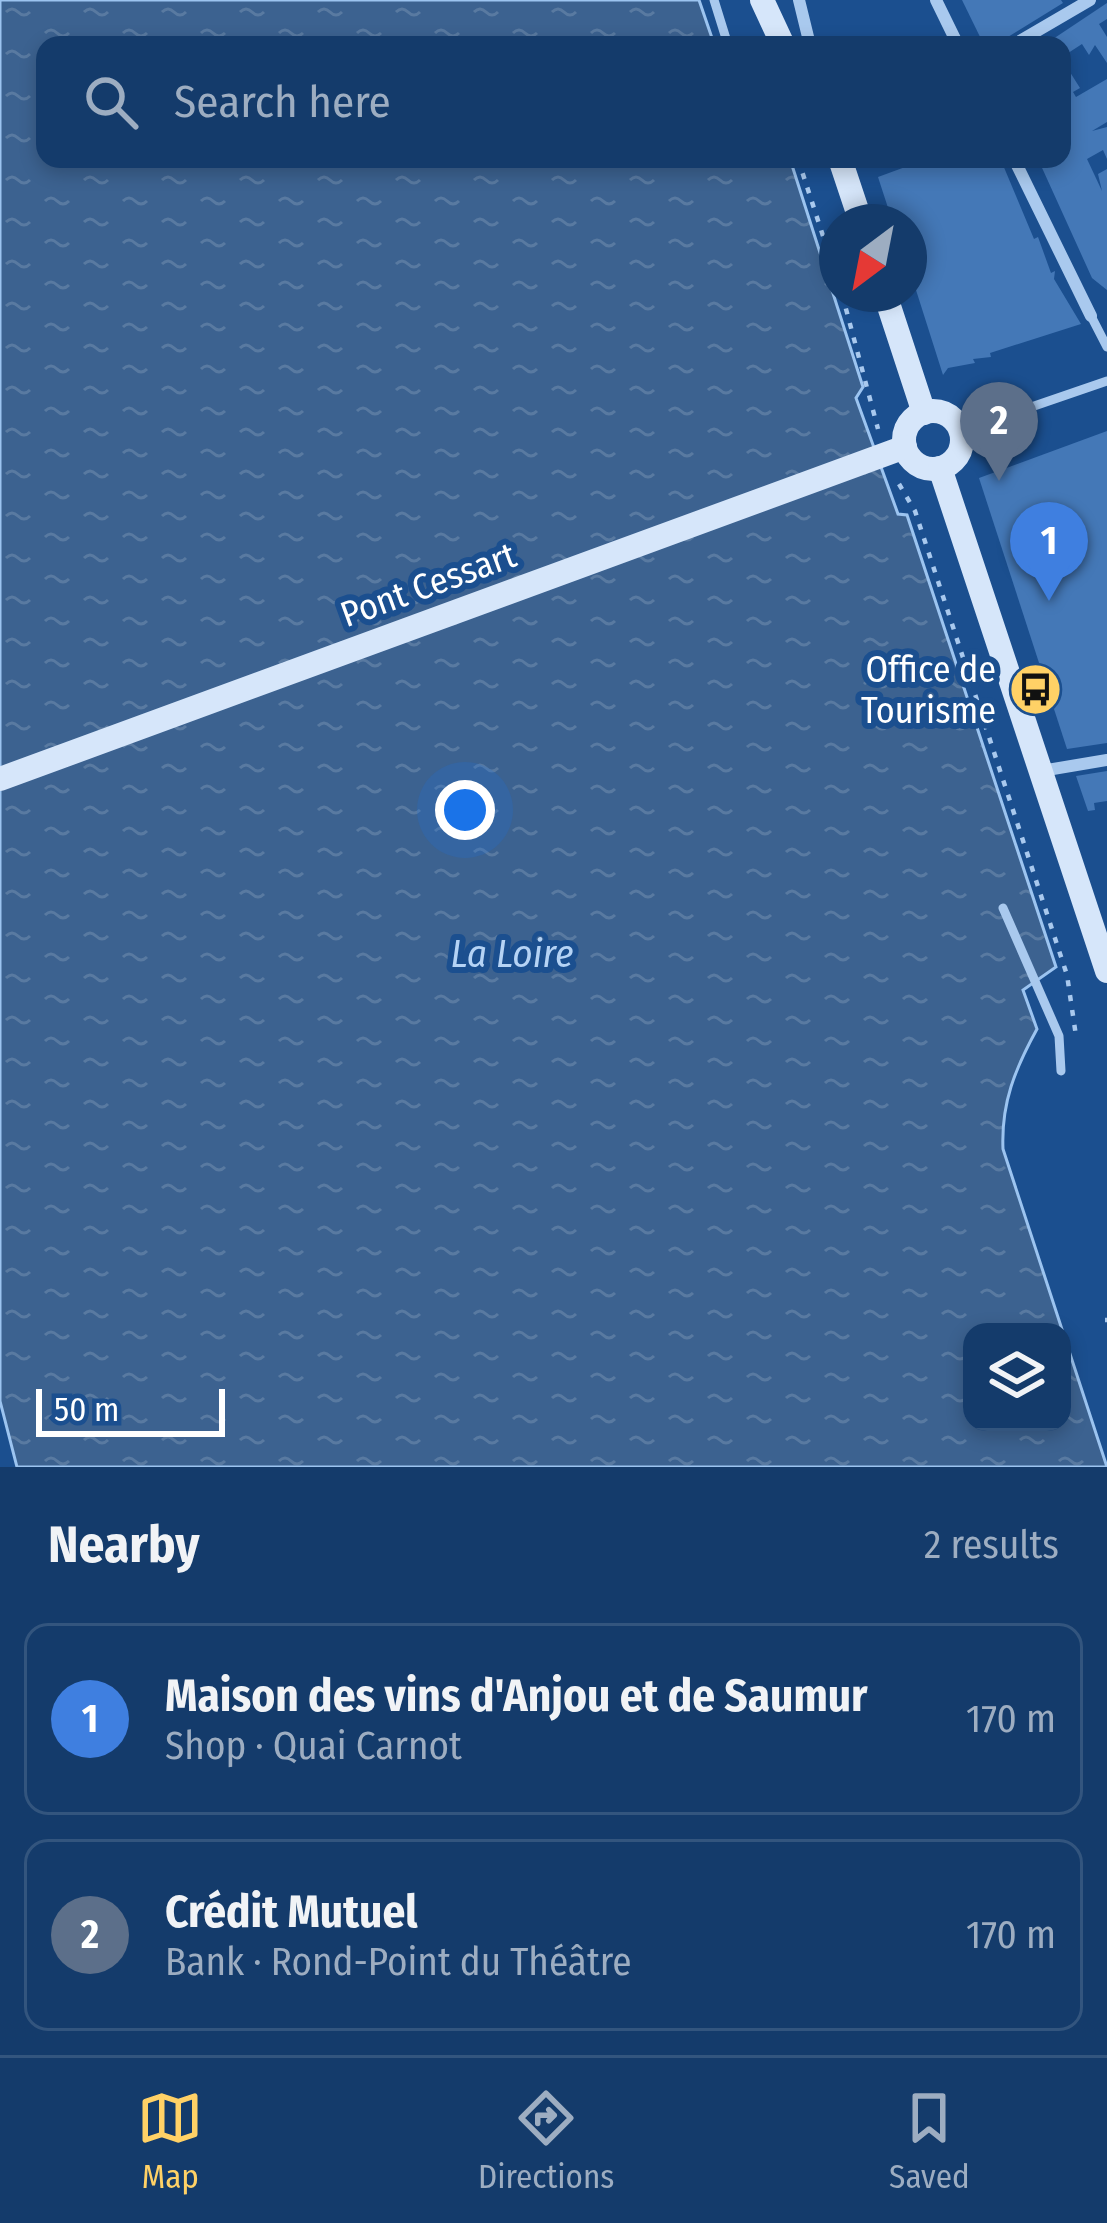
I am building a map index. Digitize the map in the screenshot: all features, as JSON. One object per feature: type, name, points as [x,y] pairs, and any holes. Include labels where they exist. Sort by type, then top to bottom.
[{"type":"main road","points":[[762,0],[779,36]]},
{"type":"main road","points":[[843,168],[855,204]]},
{"type":"main road","points":[[891,312],[924,412]]},
{"type":"main road","points":[[924,412],[946,414],[961,431],[960,452],[940,468],[893,453],[906,428],[924,412]]},
{"type":"main road","name":"Pont Cessart","points":[[0,779],[893,453]]},
{"type":"main road","points":[[940,468],[1107,971]]},
{"type":"street","points":[[799,0],[808,36]]},
{"type":"street","points":[[936,0],[954,36]]},
{"type":"street","points":[[1028,36],[1090,0]]},
{"type":"street","points":[[1018,168],[1091,316]]},
{"type":"street","points":[[1041,771],[1107,760]]},
{"type":"lane","points":[[714,0],[725,36]]},
{"type":"lane","points":[[1091,316],[1107,347]]},
{"type":"lane","points":[[961,431],[1107,381]]},
{"type":"lane","points":[[1004,908],[1059,1036],[1061,1071]]},
{"type":"path","points":[[800,168],[819,225]]},
{"type":"path","points":[[847,312],[878,429]]},
{"type":"path","points":[[899,484],[915,511],[1067,975],[1079,1029],[1061,1071]]},
{"type":"water","name":"La Loire","points":[[0,0],[699,0],[711,36],[36,36],[36,168],[793,168],[819,250],[819,312],[839,312],[863,387],[856,398],[898,514],[907,515],[1056,967],[1023,990],[1037,1029],[1011,1087],[1003,1149],[1060,1323],[963,1323],[963,1431],[1071,1431],[1071,1357],[1107,1467],[17,1467],[0,1401]]},
{"type":"building","points":[[962,0],[1063,3],[1010,36],[980,36]]},
{"type":"building","points":[[1107,3],[1107,19],[1099,24],[1107,37],[1107,63],[1095,45],[1089,55],[1082,44],[1071,51],[1071,36],[1058,36]]},
{"type":"building","points":[[1071,74],[1080,88],[1073,92],[1076,97],[1107,79],[1107,122],[1092,131],[1107,127],[1107,159],[1103,150],[1087,159],[1102,191],[1098,174],[1107,169],[1107,290],[1092,278],[1042,168],[1071,168]]},
{"type":"building","points":[[902,168],[1004,168],[1034,239],[1038,237],[1051,273],[1055,271],[1054,279],[1081,324],[990,353],[991,357],[973,359],[975,363],[948,368],[943,375],[923,312],[927,312],[927,204],[887,204],[878,177]]},
{"type":"building","points":[[1107,431],[1107,743],[1067,749],[979,478]]},
{"type":"building","points":[[1107,771],[1107,801],[1094,803],[1095,810],[1088,811],[1076,776]]},
{"type":"place","name":"Crédit Mutuel","points":[[999,481]]},
{"type":"place","name":"Maison des vins d'Anjou et de Saumur","points":[[1049,601]]},
{"type":"place","name":"Office de Tourisme","points":[[1035,690]]}]
